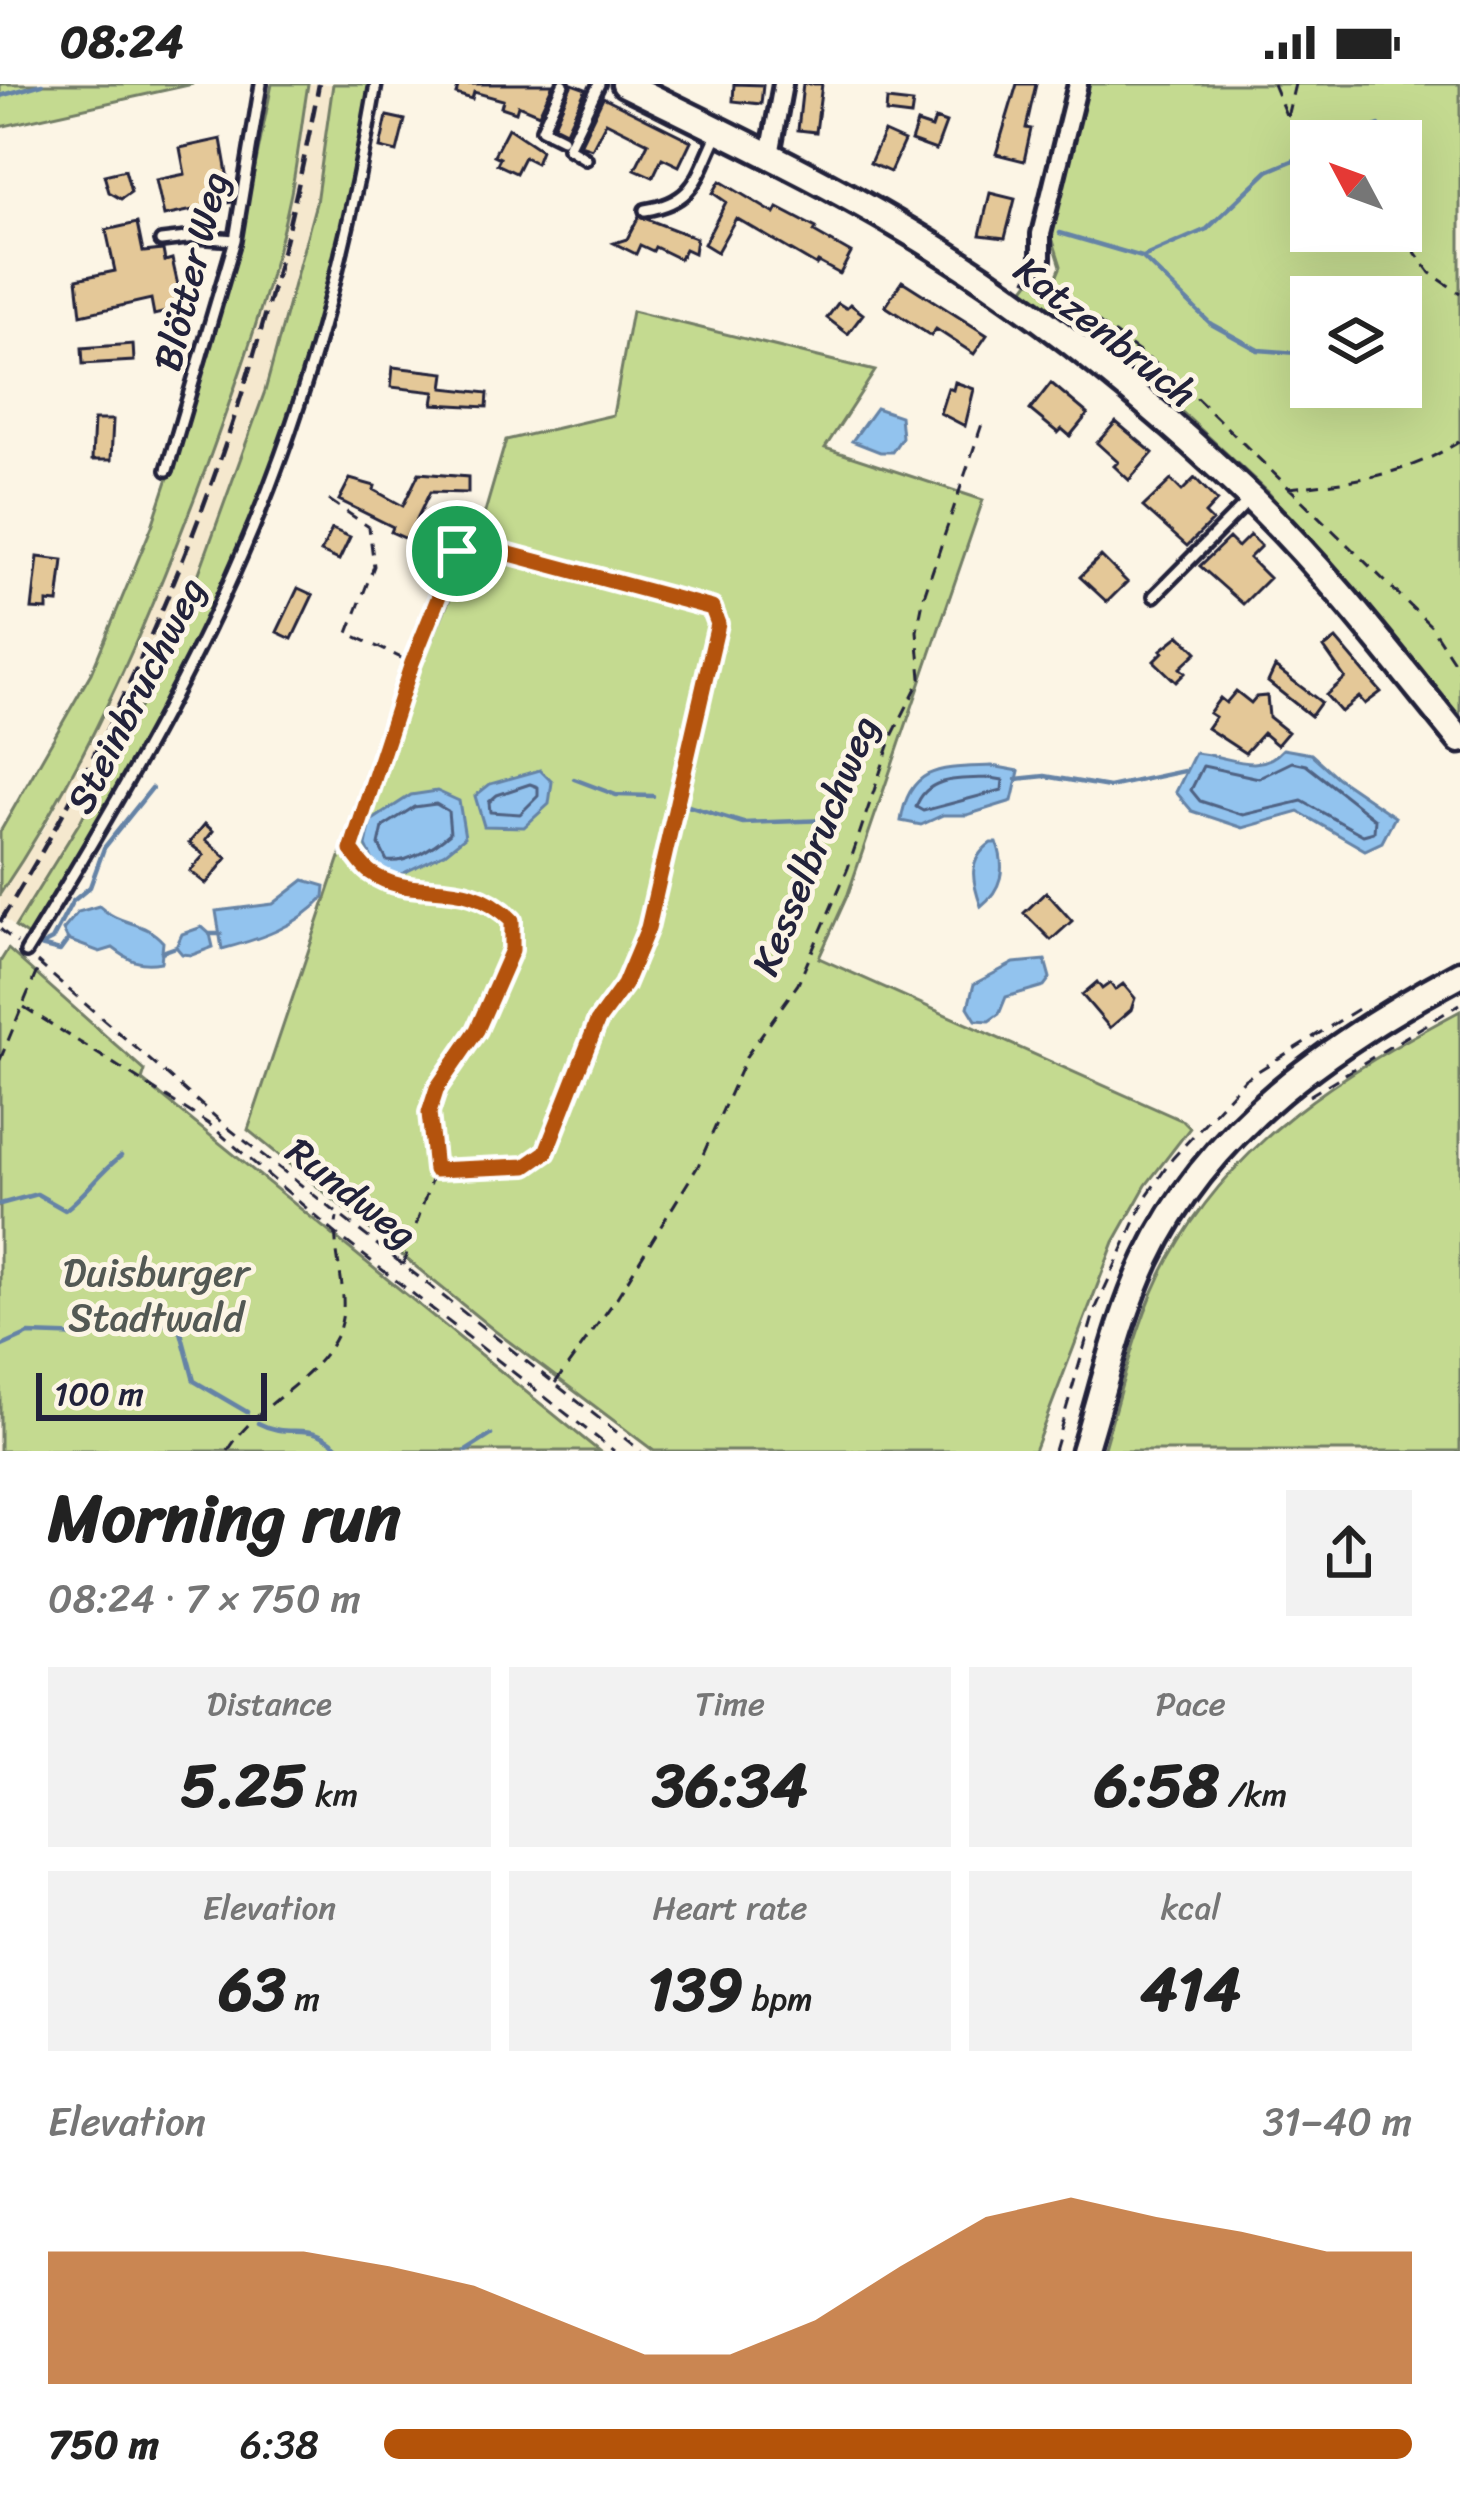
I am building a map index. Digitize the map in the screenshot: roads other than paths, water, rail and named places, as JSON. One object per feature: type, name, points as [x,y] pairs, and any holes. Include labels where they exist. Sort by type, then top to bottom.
[{"type":"street","name":"Katzenbruch","points":[[625,84],[770,155],[936,248],[1088,356],[1251,498],[1301,550],[1460,740]]},
{"type":"street","points":[[770,155],[783,84]]},
{"type":"street","points":[[1041,260],[1041,234],[1078,84]]},
{"type":"street","points":[[1084,1451],[1138,1282],[1181,1199],[1222,1147],[1265,1104],[1339,1047],[1460,974]]},
{"type":"lane","name":"Blötter Weg","points":[[166,470],[236,240],[261,84]]},
{"type":"lane","name":"Steinbruchweg","points":[[26,952],[151,740],[217,607],[281,457],[341,264],[376,84]]},
{"type":"lane","points":[[562,139],[542,129],[563,84]]},
{"type":"lane","points":[[586,159],[568,148],[599,84]]},
{"type":"lane","points":[[645,210],[675,203],[688,194],[719,130]]},
{"type":"lane","points":[[161,242],[236,240]]},
{"type":"lane","points":[[1154,596],[1251,498]]},
{"type":"water","points":[[876,408],[900,416],[902,437],[892,452],[852,441]]},
{"type":"water","points":[[1283,749],[1311,754],[1395,817],[1382,842],[1365,850],[1299,812],[1243,828],[1192,811],[1176,792],[1195,753],[1254,763]]},
{"type":"water","points":[[992,766],[1019,771],[1012,801],[967,815],[943,815],[921,825],[901,821],[905,802],[921,779],[944,769]]},
{"type":"water","points":[[540,770],[552,782],[549,804],[524,827],[484,826],[475,796],[490,784]]},
{"type":"water","points":[[437,791],[459,801],[465,837],[445,853],[395,877],[378,872],[366,846],[371,821],[411,795]]},
{"type":"water","points":[[991,843],[997,843],[1000,852],[1000,878],[981,906],[975,864]]},
{"type":"water","points":[[304,880],[325,886],[324,897],[313,907],[277,930],[222,949],[216,911],[273,904]]},
{"type":"water","points":[[99,906],[156,935],[163,942],[161,962],[141,963],[113,948],[100,952],[68,940],[63,930],[78,912]]},
{"type":"water","points":[[202,927],[210,934],[213,947],[182,954],[176,947],[182,934]]},
{"type":"water","points":[[1045,960],[1050,978],[1044,986],[1006,997],[999,1014],[989,1021],[976,1020],[968,1007],[974,984],[1014,963]]},
{"type":"waterway","points":[[0,96],[42,84]]},
{"type":"waterway","points":[[1145,256],[1207,229],[1268,171],[1290,162]]},
{"type":"waterway","points":[[1060,233],[1142,257],[1211,324],[1258,350],[1290,352]]},
{"type":"waterway","points":[[1016,779],[1045,776],[1109,787],[1184,771]]},
{"type":"waterway","points":[[574,779],[616,795],[653,796]]},
{"type":"waterway","points":[[40,946],[52,940],[72,902],[90,887],[104,848],[152,788]]},
{"type":"waterway","points":[[688,806],[743,823],[829,820]]},
{"type":"waterway","points":[[210,934],[221,934]]},
{"type":"waterway","points":[[40,946],[60,951],[68,940]]},
{"type":"waterway","points":[[162,952],[176,947]]},
{"type":"waterway","points":[[0,1204],[37,1194],[65,1210],[121,1156]]},
{"type":"waterway","points":[[0,1347],[29,1334],[88,1336],[123,1316],[144,1316],[181,1332],[194,1381],[247,1412]]},
{"type":"waterway","points":[[258,1423],[320,1435],[343,1451]]},
{"type":"waterway","points":[[466,1451],[491,1435]]},
{"type":"railway","points":[[0,922],[110,723],[199,518],[268,306],[319,84]]},
{"type":"park label","name":"Duisburger Stadtwald","points":[[156,1294]]}]
